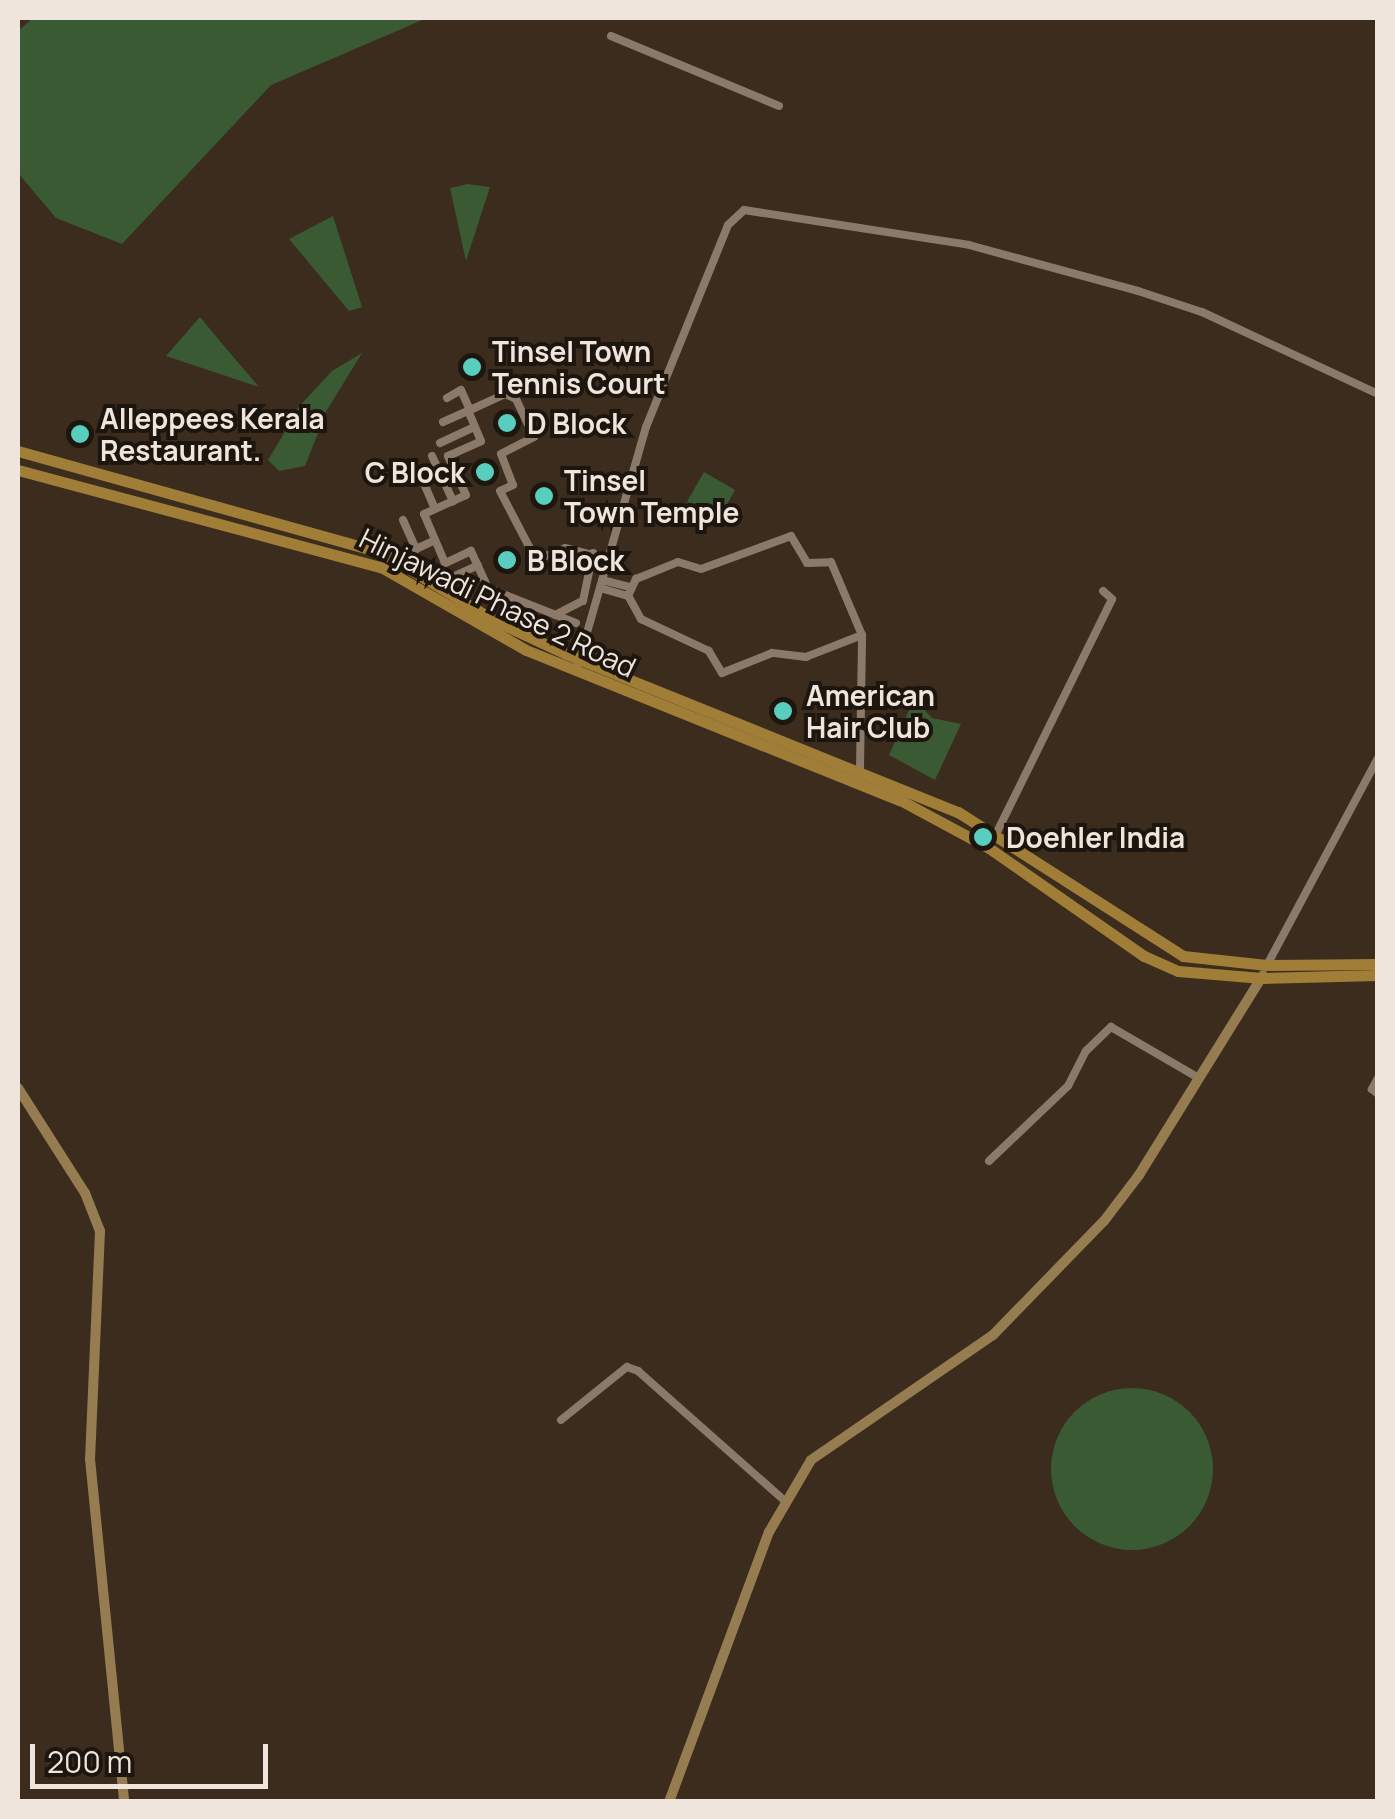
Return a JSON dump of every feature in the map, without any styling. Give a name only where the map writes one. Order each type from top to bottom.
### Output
[{"type":"main road","name":"Hinjawadi Phase 2 Road","points":[[18,451],[370,548],[578,666],[860,768],[996,834],[1164,946],[1200,960],[1378,964]]},
{"type":"main road","name":"Hinjawadi Phase 2 Road","points":[[18,470],[361,558],[578,666],[869,786],[989,848],[1161,964],[1199,975],[1378,975]]},
{"type":"main road","points":[[989,848],[996,834]]},
{"type":"street","points":[[611,36],[778,106]]},
{"type":"street","points":[[666,60],[672,47]]},
{"type":"street","points":[[578,666],[646,427],[728,225],[744,210],[968,245],[1138,291],[1217,318],[1378,394]]},
{"type":"street","points":[[447,398],[461,390],[481,441],[448,456],[466,495],[424,514],[445,563],[471,551],[488,588],[576,625],[593,553]]},
{"type":"street","points":[[443,422],[505,394],[516,399],[534,437],[501,454],[512,485],[500,491],[536,560],[565,548],[608,559]]},
{"type":"street","points":[[440,443],[475,427]]},
{"type":"street","points":[[432,456],[453,501]]},
{"type":"street","points":[[419,472],[435,509]]},
{"type":"street","points":[[402,520],[416,548],[435,540]]},
{"type":"street","points":[[629,592],[636,578],[680,561],[701,570],[792,536],[808,562],[831,562],[862,634],[860,768]]},
{"type":"street","points":[[457,575],[478,565]]},
{"type":"street","points":[[601,584],[629,592]]},
{"type":"street","points":[[996,834],[1112,599],[1103,591]]},
{"type":"street","points":[[629,592],[641,619],[709,651],[722,673],[772,653],[806,657],[862,634]]},
{"type":"street","points":[[555,615],[583,601]]},
{"type":"street","points":[[669,1802],[785,1501],[830,1444],[921,1388],[1027,1303],[1140,1175],[1262,978],[1378,758]]},
{"type":"street","points":[[989,1162],[1068,1086],[1086,1051],[1111,1027],[1197,1078]]},
{"type":"street","points":[[1378,1078],[1372,1088],[1378,1094]]},
{"type":"street","points":[[18,1088],[85,1194],[100,1231],[90,1459],[124,1802]]},
{"type":"street","points":[[561,1420],[627,1367],[638,1371],[785,1501]]},
{"type":"green space","points":[[33,18],[427,18],[271,85],[122,244],[56,218],[18,173],[18,31]]},
{"type":"green space","points":[[468,184],[490,187],[466,261],[450,188]]},
{"type":"green space","points":[[333,216],[362,307],[349,311],[289,239]]},
{"type":"green space","points":[[200,317],[219,340],[259,387],[166,356]]},
{"type":"green space","points":[[362,353],[322,418],[295,411],[332,371]]},
{"type":"green space","points":[[295,415],[322,423],[305,466],[279,471],[268,460]]},
{"type":"green space","points":[[704,472],[735,490],[718,519],[687,501]]},
{"type":"green space","points":[[914,699],[932,718],[961,724],[935,780],[889,755]]},
{"type":"green space","points":[[1132,1388],[1163,1394],[1190,1411],[1207,1438],[1213,1469],[1207,1500],[1190,1527],[1163,1544],[1132,1550],[1101,1544],[1074,1527],[1057,1500],[1051,1469],[1057,1438],[1074,1411],[1101,1394]]},
{"type":"place","name":"Tinsel Town Tennis Court","points":[[472,367]]},
{"type":"place","name":"D Block","points":[[507,423]]},
{"type":"place","name":"Alleppees Kerala Restaurant.","points":[[80,434]]},
{"type":"place","name":"C Block","points":[[485,472]]},
{"type":"place","name":"Tinsel Town Temple","points":[[544,496]]},
{"type":"place","name":"B Block","points":[[507,560]]},
{"type":"place","name":"American Hair Club","points":[[783,711]]},
{"type":"place","name":"Doehler India","points":[[983,837]]}]
